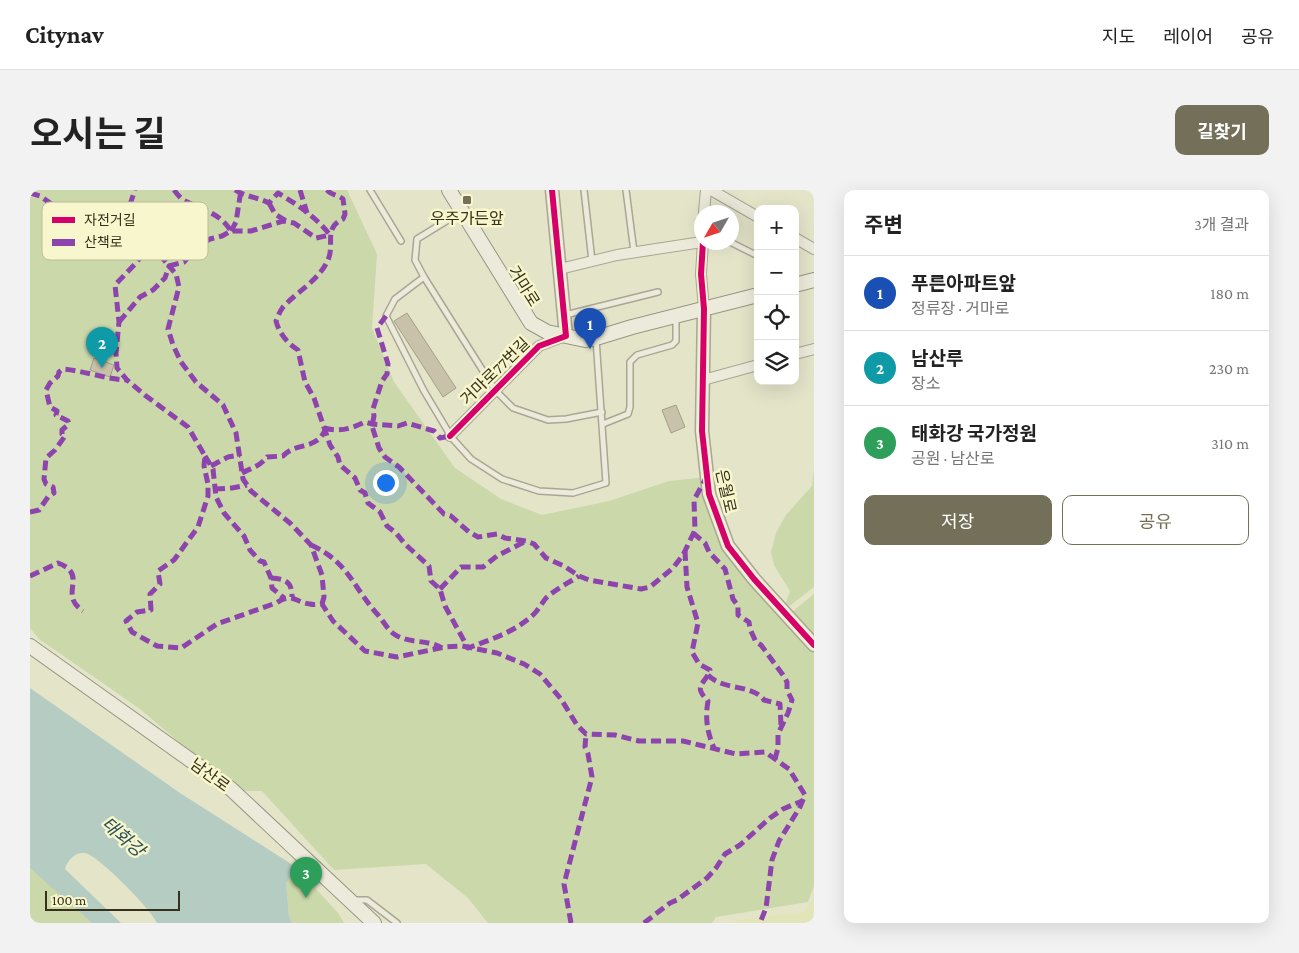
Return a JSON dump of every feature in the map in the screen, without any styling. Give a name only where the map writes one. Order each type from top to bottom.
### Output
[{"type":"main road","name":"거마로","points":[[449,190],[531,323],[547,332],[585,340],[754,296]]},
{"type":"main road","points":[[799,284],[814,280]]},
{"type":"main road","name":"남산로","points":[[30,646],[231,789],[374,923]]},
{"type":"main road","name":"남산로","points":[[30,655],[222,789],[256,819],[364,923]]},
{"type":"street","points":[[552,190],[566,336]]},
{"type":"street","points":[[705,205],[706,190]]},
{"type":"street","points":[[710,190],[754,215]]},
{"type":"street","points":[[799,240],[814,249]]},
{"type":"street","points":[[560,269],[634,252],[694,243]]},
{"type":"street","points":[[702,250],[701,274],[704,309]]},
{"type":"street","name":"은월로","points":[[704,309],[702,431],[709,494],[728,546],[754,579],[814,645]]},
{"type":"street","name":"거마로77번길","points":[[450,436],[539,346],[566,336]]},
{"type":"street","points":[[799,353],[814,349]]},
{"type":"street","points":[[703,380],[754,366]]},
{"type":"lane","points":[[370,190],[401,241]]},
{"type":"lane","points":[[584,190],[592,262]]},
{"type":"lane","points":[[626,190],[634,252]]},
{"type":"lane","points":[[462,212],[417,239],[415,260],[495,390],[513,408],[548,420],[566,419],[602,412]]},
{"type":"lane","points":[[739,246],[754,254]]},
{"type":"lane","points":[[424,276],[395,299],[386,316],[424,391],[450,436],[471,459],[502,479],[540,491],[573,493],[606,482],[596,338]]},
{"type":"lane","points":[[564,315],[658,292]]},
{"type":"lane","points":[[602,424],[628,414],[630,407],[630,362],[637,355],[672,345],[676,342],[676,316]]},
{"type":"lane","points":[[350,900],[367,900],[397,923]]},
{"type":"green space","points":[[30,190],[347,190],[377,254],[372,328],[394,382],[455,468],[501,499],[542,515],[609,501],[669,481],[707,477],[724,549],[814,650],[814,886],[808,902],[716,917],[712,923],[488,923],[468,898],[426,864],[334,870],[262,791],[237,791],[140,709],[39,639],[30,628]]},
{"type":"green space","points":[[814,469],[814,587],[783,611],[790,591],[774,565],[771,552],[776,533],[786,515],[812,486]]},
{"type":"green space","points":[[814,594],[814,645],[787,616]]},
{"type":"green space","points":[[296,867],[338,913],[344,923],[292,923],[289,916],[286,883]]},
{"type":"green space","points":[[30,868],[70,902],[92,923],[30,923]]},
{"type":"green space","points":[[814,899],[814,923],[734,923],[738,920],[804,912]]},
{"type":"water","name":"태화강","points":[[30,688],[180,793],[296,867],[286,883],[289,916],[292,923],[157,923],[136,896],[115,875],[95,858],[88,854],[80,853],[71,859],[65,869],[121,923],[92,923],[30,868]]},
{"type":"building","points":[[407,313],[456,388],[443,397],[394,321]]},
{"type":"building","points":[[94,358],[114,365],[110,377],[90,370]]},
{"type":"building","points":[[676,405],[685,427],[671,433],[662,410]]},
{"type":"marked path","points":[[131,202],[135,190]]},
{"type":"marked path","points":[[174,190],[188,202]]},
{"type":"marked path","points":[[235,190],[269,203],[278,193],[306,212],[330,235]]},
{"type":"marked path","points":[[231,231],[236,222],[241,190]]},
{"type":"marked path","points":[[300,190],[307,213]]},
{"type":"marked path","points":[[327,190],[343,199],[345,214],[331,232],[328,260],[319,274],[283,307],[276,321],[284,337],[298,350],[305,382],[314,398],[330,445],[338,457],[340,465],[355,478],[360,490],[365,493],[368,503],[380,512],[387,526],[429,566],[431,581],[440,589],[445,606],[468,648],[519,626],[534,614],[546,598],[579,576]]},
{"type":"marked path","points":[[30,193],[40,196],[49,202]]},
{"type":"marked path","points":[[269,203],[275,214],[286,221]]},
{"type":"marked path","points":[[208,212],[222,220],[231,231]]},
{"type":"marked path","points":[[208,240],[231,231],[251,231],[283,221],[294,223],[316,238],[330,235]]},
{"type":"marked path","points":[[138,260],[115,285],[119,322],[116,353],[117,368],[127,380],[146,396],[188,427],[205,456],[204,466],[208,484],[208,496],[198,527],[174,560],[158,571],[160,584],[150,594],[151,610],[137,612],[126,621],[132,632],[157,646],[181,648],[217,624],[286,598],[305,603],[322,604],[333,621],[365,651],[397,657],[445,647],[462,646],[497,653],[524,664],[540,674],[561,699],[577,725],[586,734],[615,735],[639,741],[683,741],[736,754],[765,752],[789,769],[805,795],[800,807],[779,841],[772,860],[766,908],[760,923]]},
{"type":"marked path","points":[[164,260],[169,266],[186,260]]},
{"type":"marked path","points":[[119,322],[140,297],[153,290],[165,278],[169,266],[176,274],[179,287],[168,329],[173,345],[181,362],[196,382],[223,405],[236,433],[243,479],[251,491],[291,524],[311,545],[322,575],[324,597],[322,604]]},
{"type":"marked path","points":[[386,316],[377,328],[388,364],[387,374],[382,381],[373,409],[372,426],[379,448],[385,457],[399,467],[444,514],[451,516],[469,532],[478,537],[497,534],[505,538],[534,544],[546,558],[589,580],[641,589],[650,587],[673,568],[683,555],[695,530],[694,500],[706,478]]},
{"type":"marked path","points":[[30,512],[39,510],[48,497],[54,493],[53,487],[46,484],[44,479],[46,458],[55,450],[65,436],[62,434],[62,430],[69,424],[68,421],[56,415],[57,411],[50,407],[46,390],[50,383],[63,369],[127,380]]},
{"type":"marked path","points":[[324,428],[345,429],[365,422],[398,426],[407,423],[434,431],[440,438],[450,436]]},
{"type":"marked path","points":[[242,473],[258,465],[267,457],[283,456],[294,449],[316,441],[324,432],[325,434]]},
{"type":"marked path","points":[[211,466],[228,457],[240,455]]},
{"type":"marked path","points":[[205,456],[213,469],[216,497],[224,513],[244,536],[250,550],[260,561],[264,562],[271,578],[272,588],[284,598]]},
{"type":"marked path","points":[[215,489],[247,485]]},
{"type":"marked path","points":[[693,533],[705,543],[709,552],[725,569],[733,599],[738,606],[738,615],[749,622],[756,642],[761,645],[787,682],[787,690],[792,700],[778,734],[778,748],[775,759]]},
{"type":"marked path","points":[[440,589],[461,567],[483,567],[497,556],[526,541]]},
{"type":"marked path","points":[[311,545],[334,559],[350,576],[370,606],[392,632],[405,639],[430,643],[442,648]]},
{"type":"marked path","points":[[685,551],[687,587],[698,623],[692,652],[699,664],[710,670],[700,688],[703,696],[708,701],[707,725],[714,748]]},
{"type":"marked path","points":[[30,576],[58,563],[67,568],[72,573],[73,598],[76,605],[83,611]]},
{"type":"marked path","points":[[271,578],[287,582],[291,587],[292,597]]},
{"type":"marked path","points":[[708,675],[714,680],[745,689],[759,695],[764,700],[780,704],[781,726]]},
{"type":"marked path","points":[[571,923],[564,884],[592,777],[585,747],[586,734]]},
{"type":"marked path","points":[[644,923],[707,878],[725,854],[740,845],[770,818],[783,809],[802,801]]},
{"type":"cycle path","points":[[450,436],[539,346],[566,336],[552,190]]},
{"type":"cycle path","points":[[702,250],[701,274],[704,309],[702,431],[709,494],[728,546],[754,579],[814,645]]},
{"type":"place","name":"우주가든앞","points":[[467,200]]},
{"type":"place","name":"푸른아파트앞","points":[[590,349]]},
{"type":"place","name":"남산루","points":[[102,368]]},
{"type":"place","name":"태화강 국가정원","points":[[306,898]]}]
